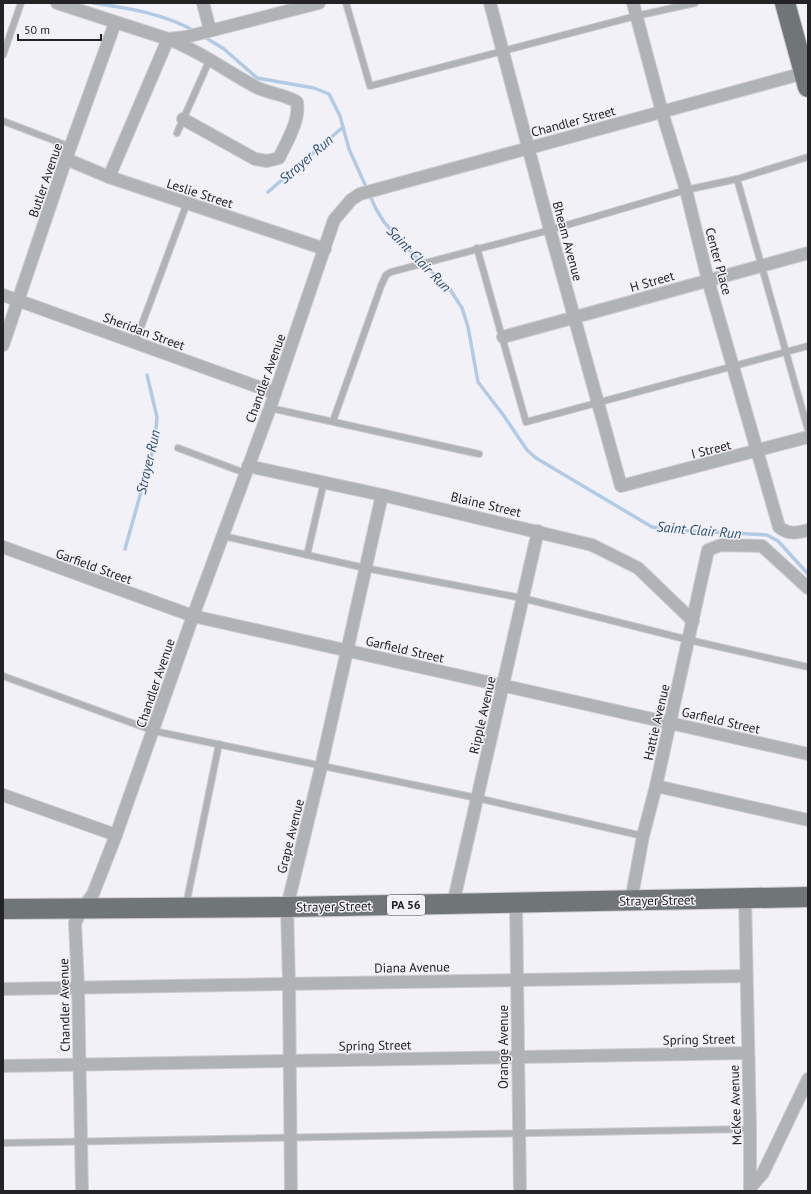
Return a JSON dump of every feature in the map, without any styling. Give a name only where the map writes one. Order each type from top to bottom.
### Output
[{"type":"highway","points":[[785,3],[806,80]]},
{"type":"highway","name":"Strayer Street","points":[[3,909],[287,907],[808,897]]},
{"type":"street","points":[[57,3],[188,46],[258,88],[292,99],[297,102],[298,108],[296,120],[279,158],[267,161],[255,159],[183,119]]},
{"type":"street","points":[[203,3],[207,31]]},
{"type":"street","points":[[168,39],[186,37],[319,3]]},
{"type":"street","name":"Bheam Avenue","points":[[490,3],[550,230],[621,486]]},
{"type":"street","name":"Center Place","points":[[633,3],[662,112],[686,190],[708,280],[734,366],[779,527],[784,531],[795,533],[808,530]]},
{"type":"street","name":"Butler Avenue","points":[[3,346],[66,159],[115,23]]},
{"type":"street","points":[[109,177],[168,39]]},
{"type":"street","name":"Chandler Street","points":[[356,197],[377,189],[662,112],[806,80]]},
{"type":"street","name":"Leslie Street","points":[[66,159],[109,177],[326,250]]},
{"type":"street","name":"Chandler Avenue","points":[[82,1191],[78,987],[75,923],[82,909],[93,894],[116,835],[246,469],[270,408],[326,250],[334,220],[356,197]]},
{"type":"street","name":"H Street","points":[[503,337],[808,253]]},
{"type":"street","name":"Sheridan Street","points":[[3,296],[275,393]]},
{"type":"street","name":"I Street","points":[[621,486],[757,452],[808,437]]},
{"type":"street","name":"Blaine Street","points":[[246,469],[324,482],[538,531],[592,545],[638,568],[693,621]]},
{"type":"street","name":"Grape Avenue","points":[[291,1191],[287,907],[321,767],[346,650],[382,495]]},
{"type":"street","name":"Ripple Avenue","points":[[453,904],[538,531]]},
{"type":"street","name":"Hattie Avenue","points":[[631,900],[643,836],[656,786],[708,550],[721,545],[762,546],[808,588]]},
{"type":"street","name":"Garfield Street","points":[[3,547],[193,616],[808,754]]},
{"type":"street","points":[[656,786],[808,820]]},
{"type":"street","points":[[3,795],[116,835]]},
{"type":"street","name":"McKee Avenue","points":[[745,898],[750,1189]]},
{"type":"street","name":"Orange Avenue","points":[[516,903],[518,1134],[520,1191]]},
{"type":"street","name":"Diana Avenue","points":[[3,988],[746,976]]},
{"type":"street","name":"Spring Street","points":[[3,1066],[747,1053]]},
{"type":"street","points":[[750,1189],[763,1173],[808,1079]]},
{"type":"lane","points":[[3,55],[22,3]]},
{"type":"lane","points":[[346,3],[370,86],[636,16],[695,3]]},
{"type":"lane","points":[[177,133],[210,59]]},
{"type":"lane","points":[[3,121],[71,147]]},
{"type":"lane","points":[[333,421],[386,275],[391,272],[477,248],[550,230],[686,190],[737,179],[808,157]]},
{"type":"lane","points":[[737,179],[760,266],[808,430]]},
{"type":"lane","points":[[135,343],[187,203]]},
{"type":"lane","points":[[477,248],[526,422],[598,404],[808,346]]},
{"type":"lane","points":[[270,408],[479,454]]},
{"type":"lane","points":[[178,448],[246,469]]},
{"type":"lane","points":[[307,555],[324,482]]},
{"type":"lane","points":[[223,536],[365,568],[522,598],[689,640],[808,666]]},
{"type":"lane","points":[[3,676],[154,731],[321,767],[477,798],[643,836]]},
{"type":"lane","points":[[185,908],[219,744]]},
{"type":"lane","points":[[3,1143],[750,1129]]},
{"type":"waterway","name":"Saint Clair Run","points":[[93,3],[159,16],[196,32]]},
{"type":"waterway","name":"Saint Clair Run","points":[[203,36],[224,49],[257,78],[314,88],[329,94],[340,116],[349,149],[376,209],[384,222],[414,255],[449,288],[462,308],[468,327],[478,382],[504,416],[527,450],[536,458],[652,527],[671,530],[767,535],[778,541],[808,574]]},
{"type":"waterway","name":"Strayer Run","points":[[268,192],[343,127]]},
{"type":"waterway","name":"Strayer Run","points":[[125,549],[155,442],[157,417],[147,375]]}]
